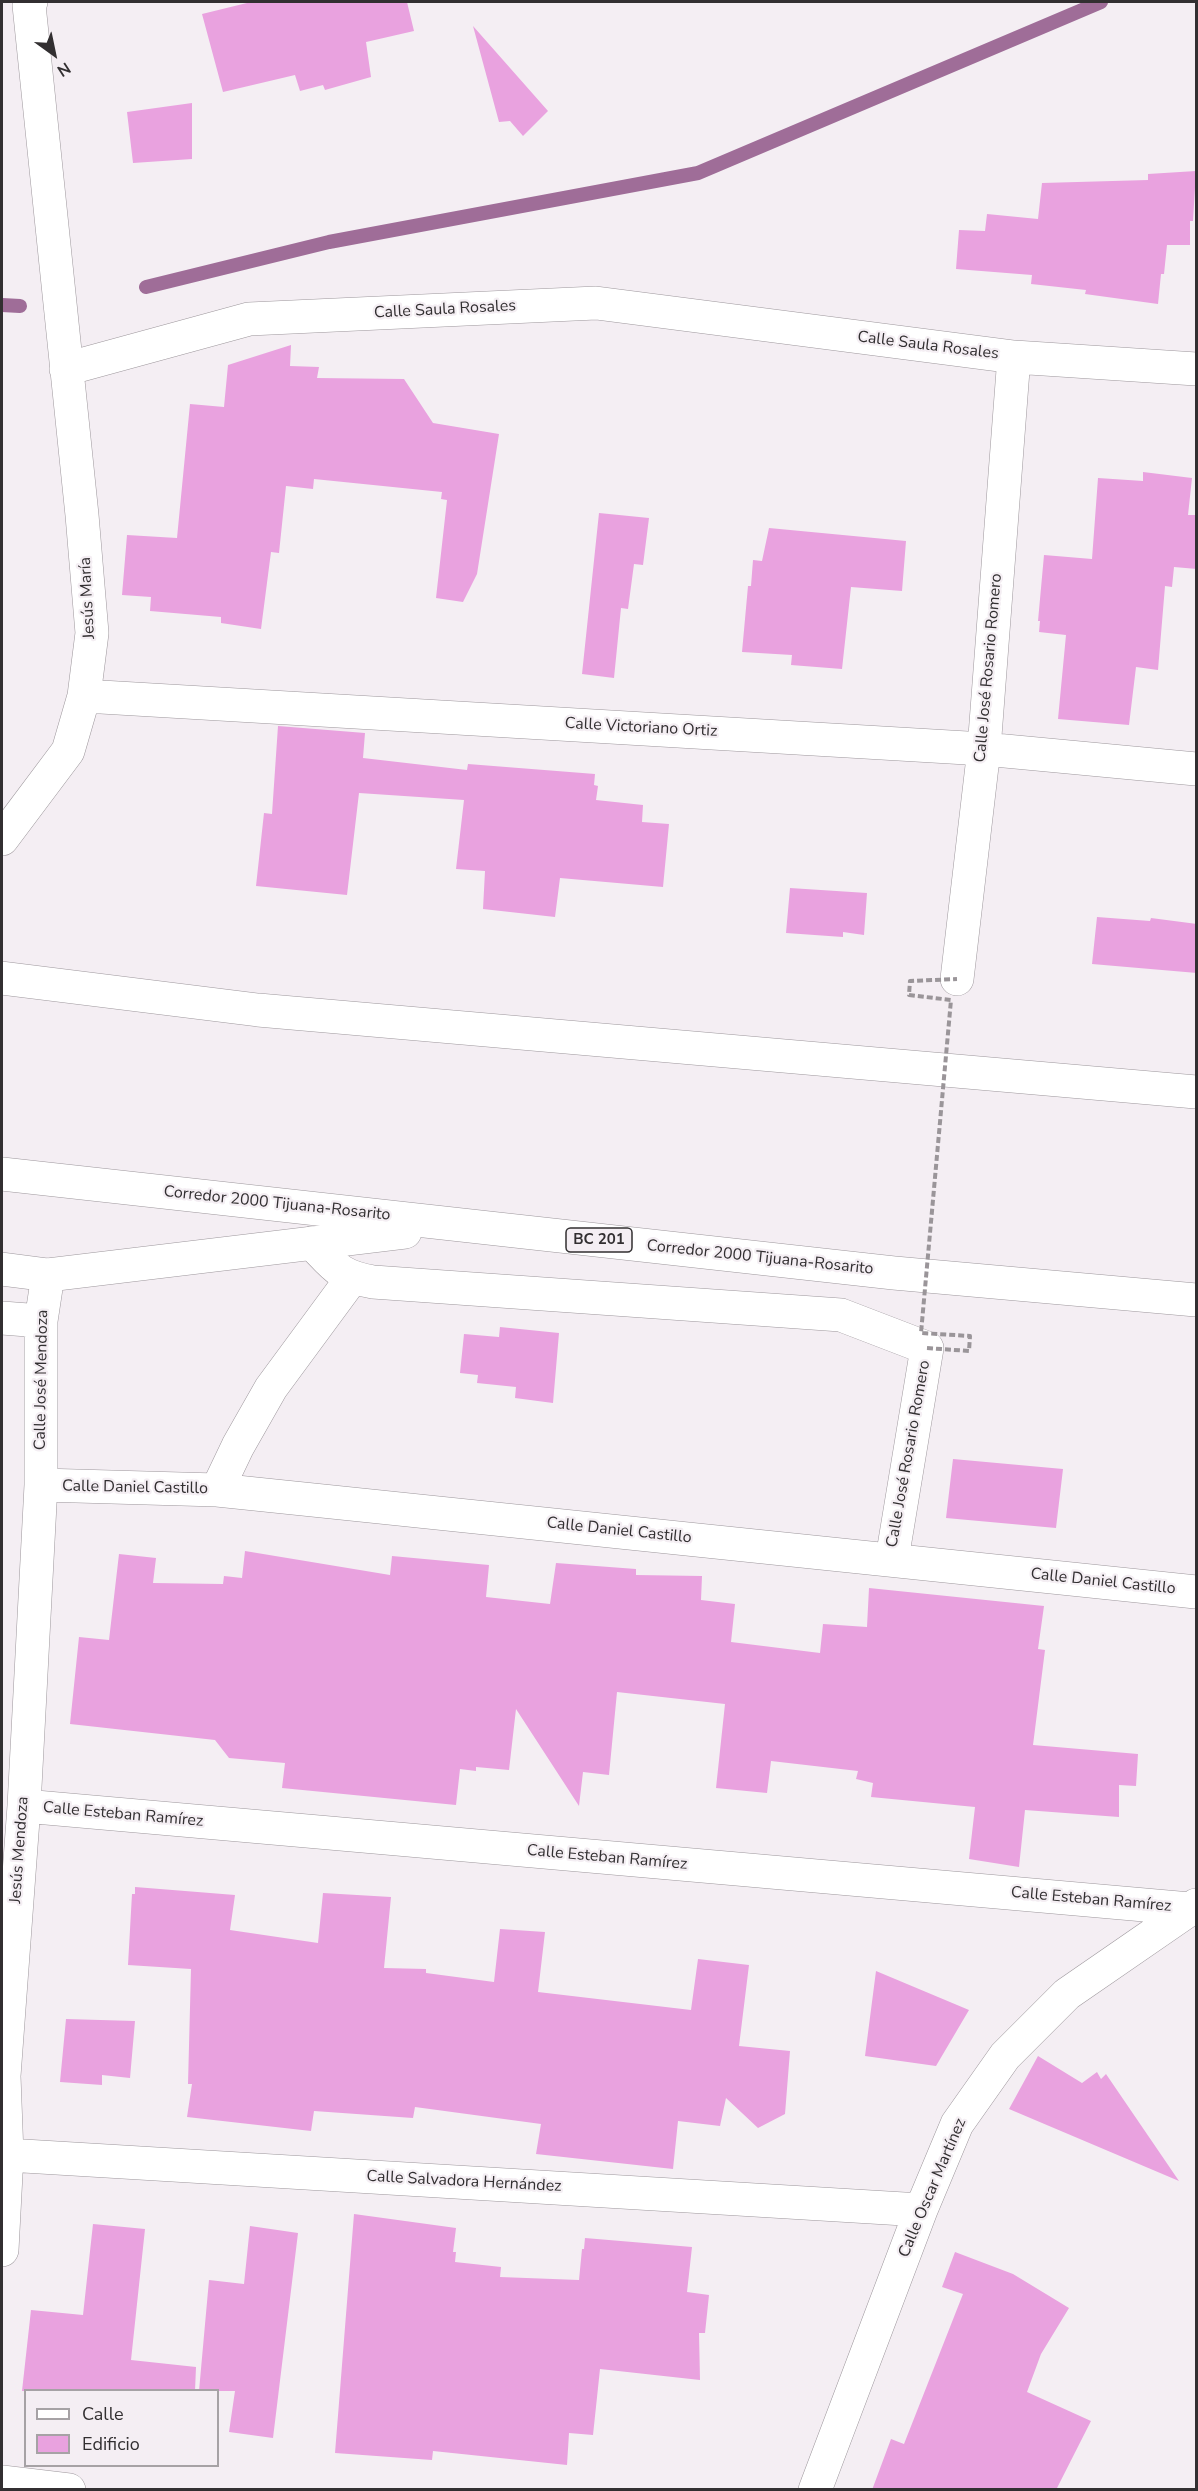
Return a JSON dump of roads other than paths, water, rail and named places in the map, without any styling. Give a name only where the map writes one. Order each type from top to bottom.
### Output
[{"type":"main road","points":[[26,5],[66,369]]},
{"type":"main road","name":"Calle Saula Rosales","points":[[66,369],[249,319],[596,303],[1014,357],[1197,369]]},
{"type":"main road","name":"Calle José Rosario Romero","points":[[957,979],[984,749],[1014,357]]},
{"type":"main road","name":"Jesús María","points":[[2,839],[68,751],[84,696],[92,633],[66,369]]},
{"type":"main road","name":"Calle Victoriano Ortiz","points":[[84,696],[984,749],[1197,769]]},
{"type":"main road","points":[[2,978],[258,1010],[1197,1092]]},
{"type":"main road","name":"Corredor 2000 Tijuana-Rosarito","points":[[2,1174],[894,1273],[1197,1300]]},
{"type":"main road","points":[[2,1269],[48,1275],[462,1225]]},
{"type":"main road","points":[[217,1490],[238,1446],[271,1388],[352,1278],[339,1272],[312,1243]]},
{"type":"main road","name":"Calle José Mendoza","points":[[41,1485],[41,1321],[48,1275]]},
{"type":"main road","name":"Calle José Rosario Romero","points":[[352,1278],[373,1282],[841,1315],[927,1348],[892,1559]]},
{"type":"main road","points":[[2,1318],[41,1321]]},
{"type":"main road","name":"Calle Daniel Castillo","points":[[41,1485],[217,1490],[1197,1592]]},
{"type":"main road","name":"Jesús Mendoza","points":[[2,2250],[7,2155],[3,2076],[24,1806],[41,1485]]},
{"type":"main road","name":"Calle Esteban Ramírez","points":[[24,1806],[1193,1907]]},
{"type":"main road","name":"Calle Oscar Martínez","points":[[815,2490],[921,2210],[957,2124],[1005,2056],[1067,1994],[1193,1907]]},
{"type":"main road","name":"Calle Salvadora Hernández","points":[[7,2155],[921,2210]]},
{"type":"main road","points":[[2,2482],[69,2490]]},
{"type":"waterway","points":[[146,287],[329,242],[698,173],[1101,2]]},
{"type":"waterway","points":[[2,305],[20,306]]}]
